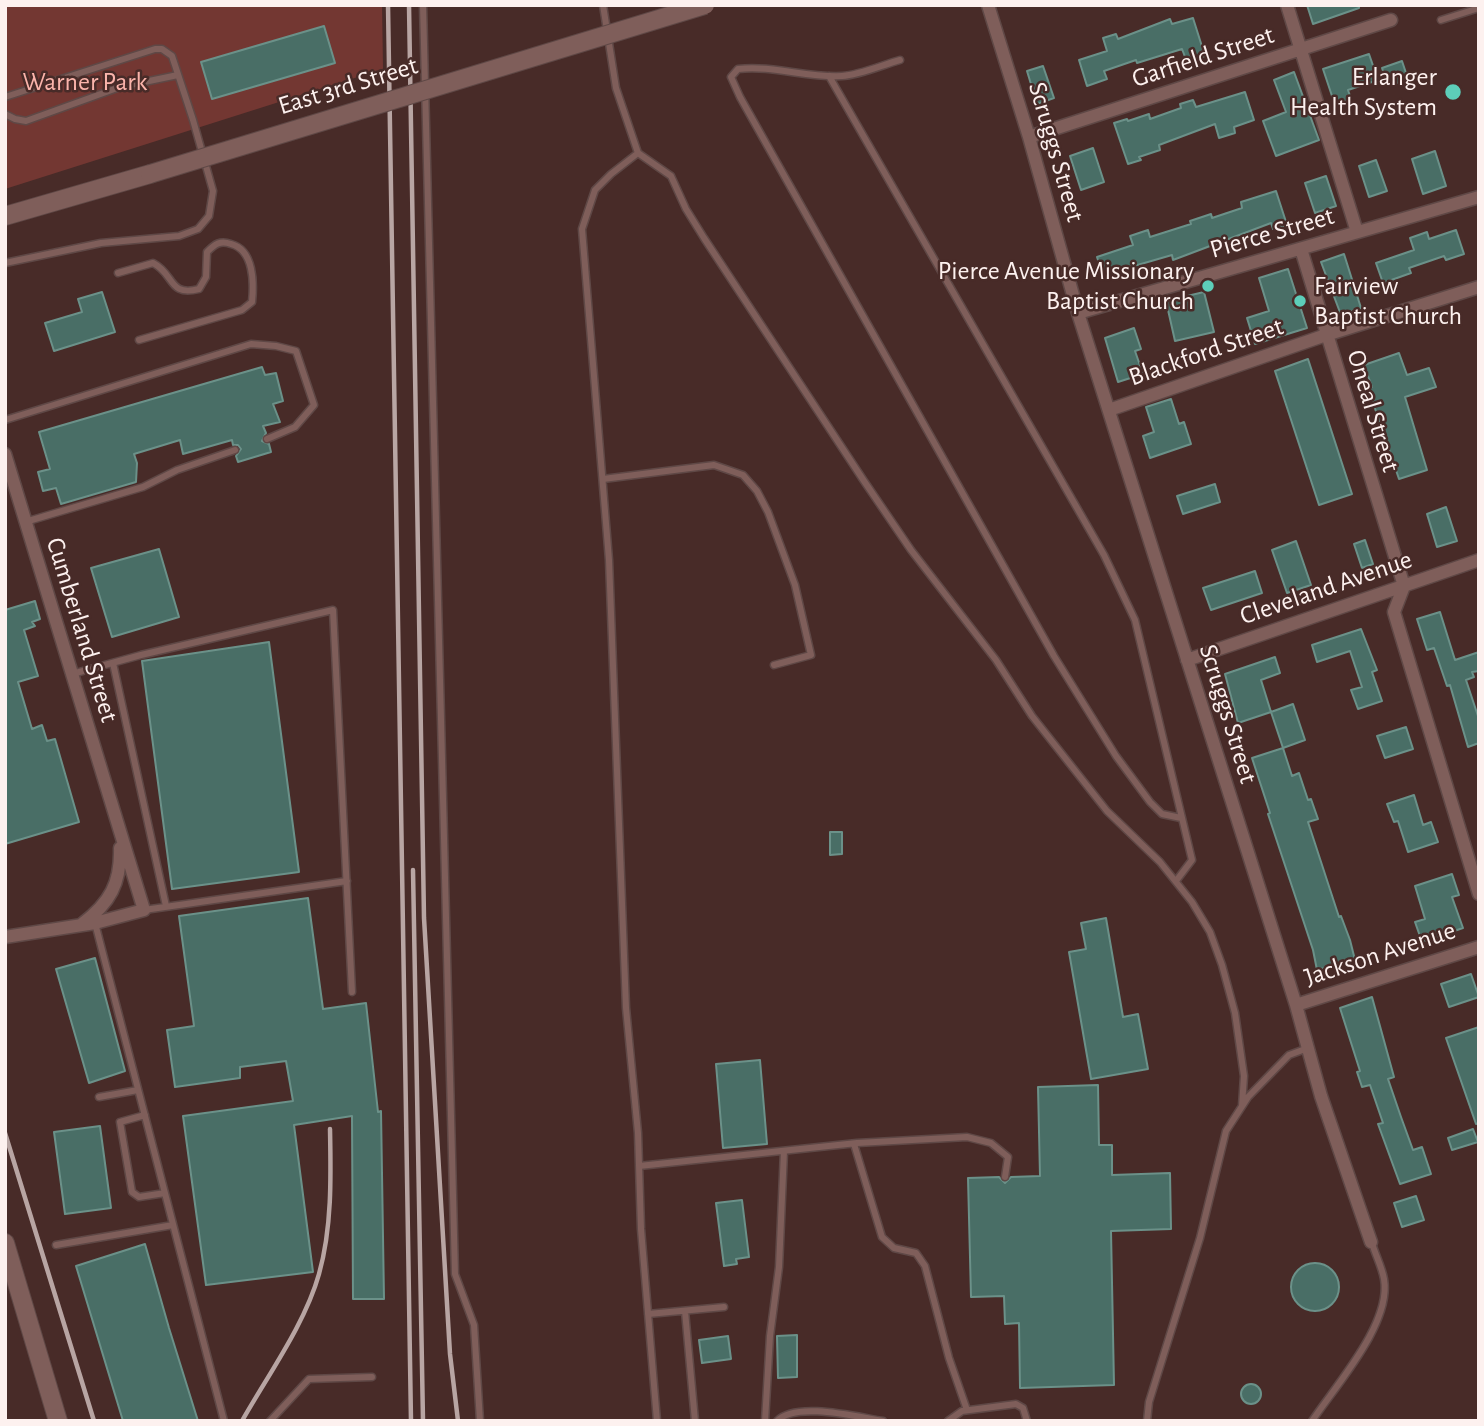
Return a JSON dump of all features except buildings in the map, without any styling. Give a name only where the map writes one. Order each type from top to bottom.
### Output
[{"type":"main road","name":"East 3rd Street","points":[[5,216],[705,5]]},
{"type":"main road","points":[[5,1243],[58,1421]]},
{"type":"street","name":"Scruggs Street","points":[[988,5],[1078,313],[1296,1005],[1321,1096],[1371,1242]]},
{"type":"street","points":[[1287,5],[1357,232]]},
{"type":"street","name":"Garfield Street","points":[[1029,138],[1391,20]]},
{"type":"street","name":"Pierce Street","points":[[1078,313],[1479,197]]},
{"type":"street","name":"Oneal Street","points":[[1301,249],[1404,586]]},
{"type":"street","name":"Blackford Street","points":[[1109,410],[1326,335],[1479,287]]},
{"type":"street","name":"Cumberland Street","points":[[5,454],[144,910]]},
{"type":"street","name":"Cleveland Avenue","points":[[1187,660],[1479,560]]},
{"type":"street","points":[[1404,586],[1394,612],[1479,894]]},
{"type":"street","name":"Cumberland Street","points":[[79,926],[104,905],[116,884],[121,866],[117,820]]},
{"type":"street","points":[[5,937],[95,923],[144,910]]},
{"type":"street","name":"Jackson Avenue","points":[[1296,1005],[1479,947]]},
{"type":"lane","points":[[423,5],[455,1273],[474,1325],[480,1421]]},
{"type":"lane","points":[[603,5],[616,88],[638,153],[671,176],[685,209],[856,470],[911,550],[996,660],[1032,716],[1107,811],[1160,862],[1192,902],[1210,932],[1235,1013],[1244,1076],[1242,1106]]},
{"type":"lane","points":[[1441,20],[1479,8]]},
{"type":"lane","points":[[5,97],[162,49],[172,56],[213,191],[209,216],[198,229],[179,236],[101,243],[5,263]]},
{"type":"lane","points":[[900,60],[845,76],[806,75],[757,67],[738,69],[731,77],[1054,656],[1116,756],[1150,803],[1162,814],[1181,818]]},
{"type":"lane","points":[[5,114],[26,121],[120,87],[178,75]]},
{"type":"lane","points":[[829,76],[1104,555],[1135,620],[1192,860],[1175,881]]},
{"type":"lane","points":[[638,153],[594,190],[582,229],[609,561],[626,1008],[657,1421]]},
{"type":"lane","points":[[118,273],[153,263],[161,267],[176,288],[187,292],[199,289],[206,277],[207,252],[216,243],[236,245],[246,253],[251,269],[252,302],[242,310],[139,340]]},
{"type":"lane","points":[[5,420],[251,344],[296,351],[314,405],[295,426],[267,439]]},
{"type":"lane","points":[[25,522],[143,487],[177,470],[235,450]]},
{"type":"lane","points":[[603,479],[714,465],[743,475],[757,491],[768,512],[795,585],[811,655],[774,665]]},
{"type":"lane","points":[[72,674],[333,610],[352,992]]},
{"type":"lane","points":[[113,663],[166,906]]},
{"type":"lane","points":[[144,910],[347,881]]},
{"type":"lane","points":[[95,923],[224,1421]]},
{"type":"lane","points":[[1147,1421],[1149,1402],[1200,1238],[1226,1131],[1248,1097],[1289,1055],[1308,1048]]},
{"type":"lane","points":[[99,1097],[138,1090]]},
{"type":"lane","points":[[145,1115],[120,1122],[132,1192],[139,1197],[165,1194]]},
{"type":"lane","points":[[639,1166],[854,1144],[967,1138],[991,1143],[1008,1157],[1005,1177]]},
{"type":"lane","points":[[854,1144],[882,1237],[894,1248],[916,1253],[925,1266],[949,1358],[967,1410]]},
{"type":"lane","points":[[765,1421],[770,1336],[779,1267],[784,1151]]},
{"type":"lane","points":[[56,1245],[173,1225]]},
{"type":"lane","name":"Scruggs Street","points":[[1312,1421],[1377,1323],[1383,1306],[1384,1279],[1371,1242]]},
{"type":"lane","points":[[648,1314],[724,1307]]},
{"type":"lane","points":[[685,1311],[695,1421]]},
{"type":"lane","points":[[270,1421],[310,1379],[372,1377]]},
{"type":"lane","points":[[948,1421],[962,1411],[1016,1404],[1023,1408],[1027,1421]]},
{"type":"lane","points":[[777,1421],[782,1415],[807,1410],[883,1421]]},
{"type":"green space","name":"Warner Park","points":[[5,5],[382,5],[383,69],[5,189]]},
{"type":"railway","points":[[388,5],[411,1421]]},
{"type":"railway","points":[[409,5],[424,918],[450,1354],[458,1421]]},
{"type":"railway","points":[[413,870],[423,1421]]},
{"type":"railway","points":[[242,1421],[305,1312],[319,1274],[328,1221],[330,1129]]},
{"type":"railway","points":[[5,1133],[94,1421]]},
{"type":"place","name":"Erlanger Health System","points":[[1453,92]]},
{"type":"place","name":"Pierce Avenue Missionary Baptist Church","points":[[1208,286]]},
{"type":"place","name":"Fairview Baptist Church","points":[[1300,301]]}]
